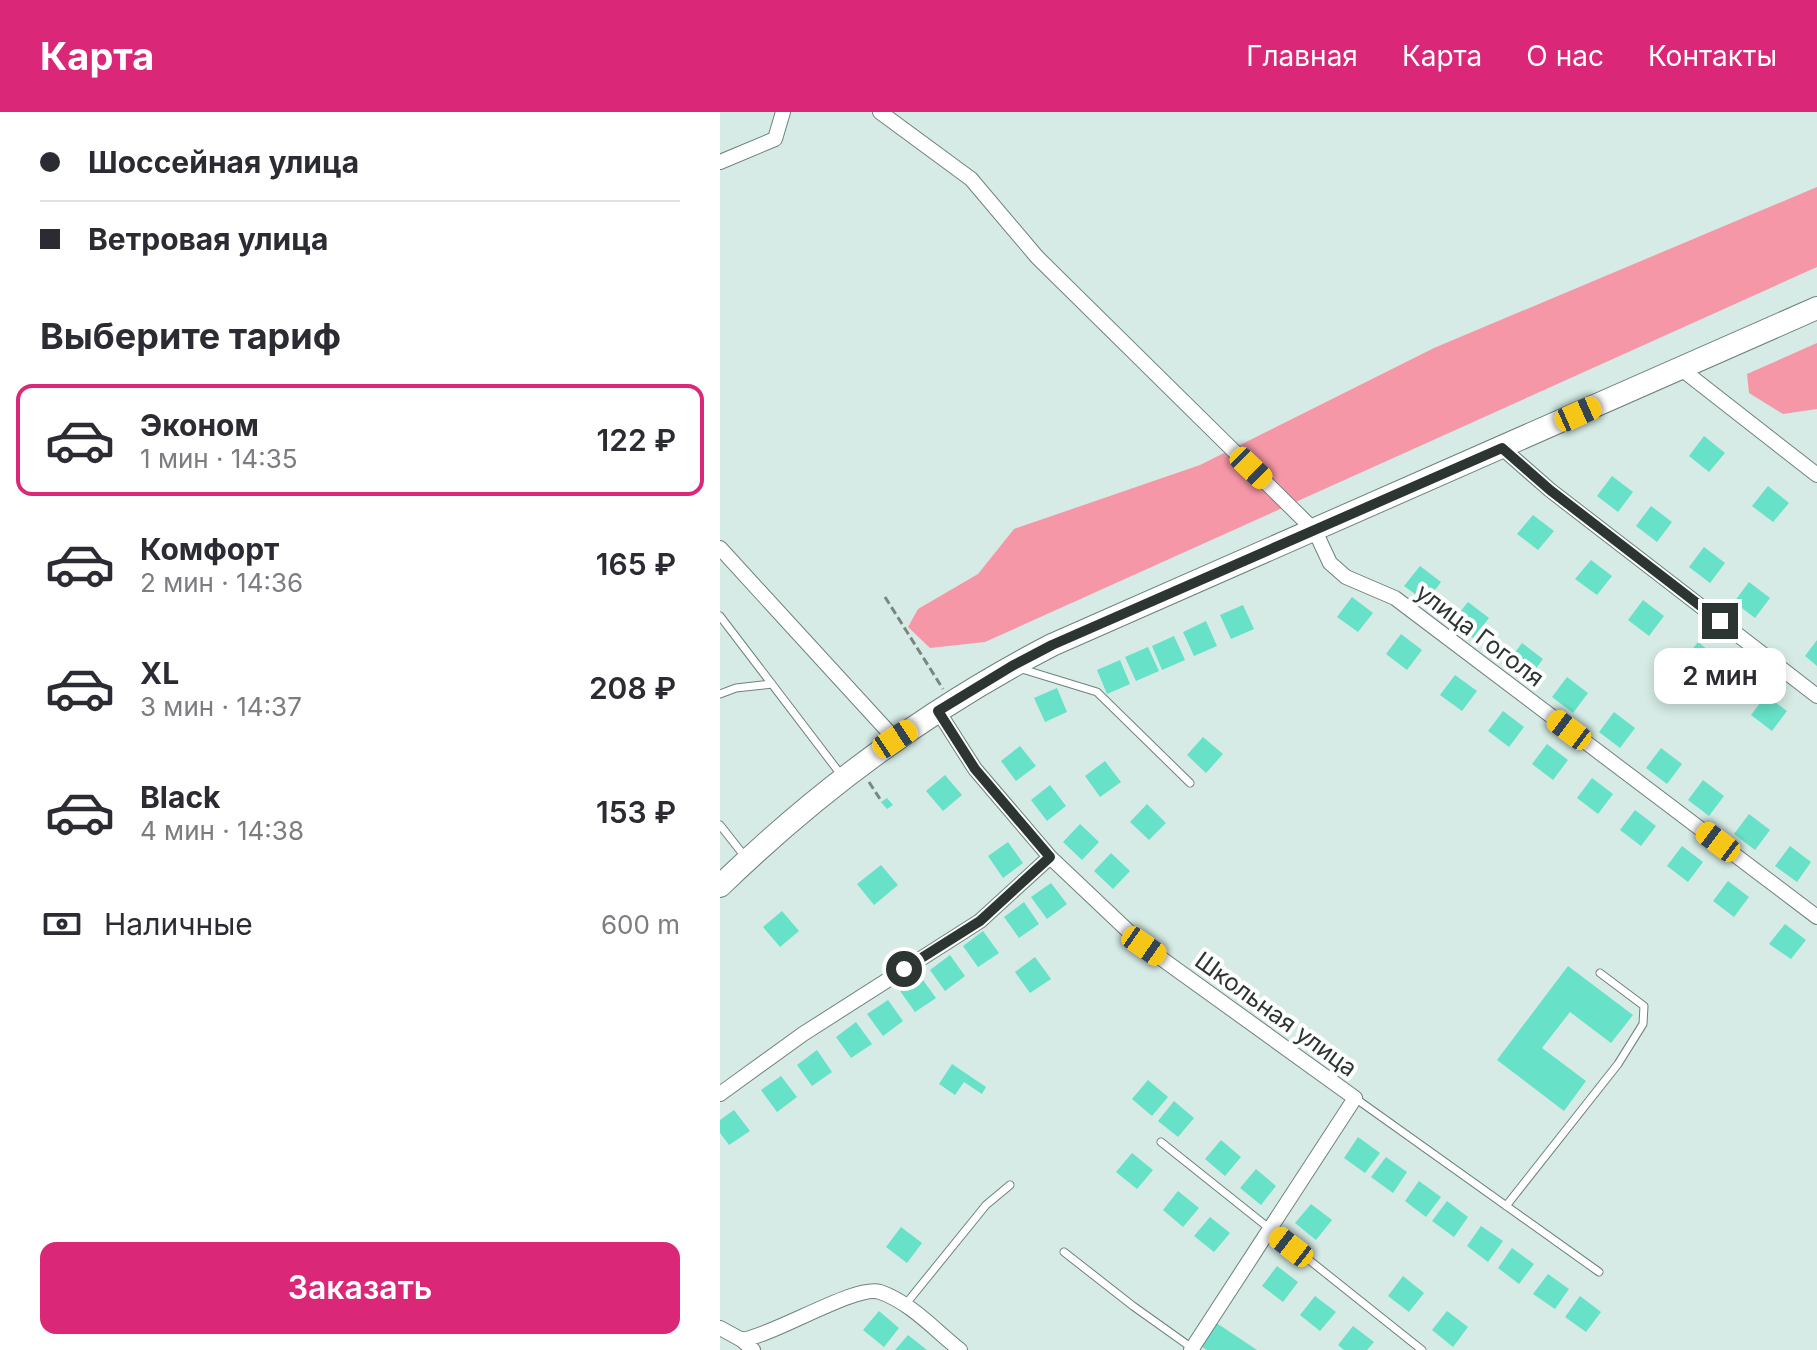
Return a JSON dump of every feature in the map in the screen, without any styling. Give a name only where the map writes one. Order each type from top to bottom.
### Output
[{"type":"main road","points":[[720,886],[773,834],[843,778],[895,739],[1012,666],[1052,645],[1817,308]]},
{"type":"street","points":[[720,162],[775,139],[783,112]]},
{"type":"street","name":"улица Гоголя","points":[[880,112],[971,179],[1037,257],[1315,531],[1330,563],[1346,577],[1395,598],[1817,917]]},
{"type":"street","points":[[1680,368],[1817,475]]},
{"type":"street","points":[[1502,448],[1550,490],[1817,696]]},
{"type":"street","points":[[720,548],[895,739]]},
{"type":"street","name":"Школьная улица","points":[[945,707],[975,769],[1050,857],[1144,946],[1355,1098]]},
{"type":"street","points":[[720,1094],[803,1034],[980,921],[1050,857]]},
{"type":"street","points":[[1192,1349],[1355,1098]]},
{"type":"street","points":[[720,1328],[748,1345],[843,1299],[868,1291],[880,1292],[905,1305],[960,1350]]},
{"type":"lane","points":[[720,616],[843,778]]},
{"type":"lane","points":[[1012,666],[1097,692],[1190,783]]},
{"type":"lane","points":[[720,694],[736,688],[772,684]]},
{"type":"lane","points":[[720,825],[747,859]]},
{"type":"lane","points":[[1506,1206],[1618,1064],[1643,1024],[1644,1006],[1600,973]]},
{"type":"lane","name":"Школьная улица","points":[[1355,1098],[1599,1272]]},
{"type":"lane","points":[[1161,1142],[1422,1350]]},
{"type":"lane","points":[[905,1305],[986,1205],[1010,1185]]},
{"type":"lane","points":[[1064,1252],[1192,1349]]},
{"type":"path","points":[[885,597],[945,707]]},
{"type":"shaded area","points":[[1817,187],[1817,267],[985,642],[930,648],[908,627],[918,609],[978,574],[1014,529],[1200,465],[1434,348]]},
{"type":"shaded area","points":[[1817,343],[1817,409],[1783,414],[1749,393],[1747,374]]},
{"type":"building","points":[[1704,436],[1725,453],[1709,472],[1689,456]]},
{"type":"building","points":[[1612,476],[1633,492],[1618,512],[1597,496]]},
{"type":"building","points":[[1768,486],[1789,503],[1773,522],[1752,506]]},
{"type":"building","points":[[1651,506],[1672,522],[1657,542],[1636,526]]},
{"type":"building","points":[[1533,515],[1554,531],[1538,550],[1517,534]]},
{"type":"building","points":[[1704,547],[1725,563],[1710,583],[1689,567]]},
{"type":"building","points":[[1591,560],[1612,576],[1597,595],[1575,579]]},
{"type":"building","points":[[1420,566],[1441,582],[1426,602],[1404,586]]},
{"type":"building","points":[[1749,582],[1770,598],[1755,618],[1734,602]]},
{"type":"building","points":[[1352,597],[1373,613],[1358,632],[1337,617]]},
{"type":"building","points":[[1643,600],[1664,616],[1649,636],[1628,620]]},
{"type":"building","points":[[1468,602],[1489,618],[1473,638],[1452,622]]},
{"type":"building","points":[[1243,605],[1254,629],[1231,639],[1220,615]]},
{"type":"building","points":[[1206,621],[1217,646],[1194,656],[1183,632]]},
{"type":"building","points":[[1401,634],[1422,650],[1407,670],[1386,654]]},
{"type":"building","points":[[1174,636],[1185,660],[1162,670],[1152,646]]},
{"type":"building","points":[[1817,640],[1817,666],[1805,656]]},
{"type":"building","points":[[1698,642],[1718,658],[1703,678],[1682,662]]},
{"type":"building","points":[[1522,643],[1543,659],[1528,679],[1507,663]]},
{"type":"building","points":[[1148,647],[1159,671],[1136,681],[1125,657]]},
{"type":"building","points":[[1120,660],[1130,684],[1107,694],[1097,670]]},
{"type":"building","points":[[1455,675],[1477,691],[1462,711],[1440,695]]},
{"type":"building","points":[[1567,677],[1588,693],[1573,713],[1552,697]]},
{"type":"building","points":[[1057,688],[1067,712],[1045,722],[1034,698]]},
{"type":"building","points":[[1766,695],[1787,711],[1772,731],[1751,715]]},
{"type":"building","points":[[1503,711],[1524,727],[1509,747],[1488,731]]},
{"type":"building","points":[[1614,712],[1635,728],[1620,748],[1599,732]]},
{"type":"building","points":[[1203,737],[1223,754],[1206,773],[1187,755]]},
{"type":"building","points":[[1547,744],[1568,760],[1553,780],[1532,764]]},
{"type":"building","points":[[1020,746],[1036,766],[1016,781],[1001,761]]},
{"type":"building","points":[[1661,748],[1682,764],[1667,784],[1646,768]]},
{"type":"building","points":[[1105,761],[1121,782],[1100,797],[1085,776]]},
{"type":"building","points":[[945,775],[962,795],[943,811],[926,791]]},
{"type":"building","points":[[1592,778],[1613,794],[1598,814],[1577,798]]},
{"type":"building","points":[[1703,780],[1724,796],[1709,816],[1688,800]]},
{"type":"building","points":[[1050,785],[1066,806],[1047,821],[1031,800]]},
{"type":"building","points":[[887,798],[893,805],[887,809],[881,802]]},
{"type":"building","points":[[1147,804],[1166,823],[1149,840],[1130,822]]},
{"type":"building","points":[[1635,810],[1656,826],[1641,846],[1620,830]]},
{"type":"building","points":[[1749,814],[1770,830],[1755,850],[1734,834]]},
{"type":"building","points":[[1080,824],[1099,842],[1082,860],[1063,842]]},
{"type":"building","points":[[1008,842],[1023,863],[1003,878],[988,856]]},
{"type":"building","points":[[1682,846],[1703,862],[1688,882],[1667,866]]},
{"type":"building","points":[[1790,846],[1811,862],[1797,882],[1775,866]]},
{"type":"building","points":[[1111,853],[1130,871],[1113,889],[1094,871]]},
{"type":"building","points":[[881,865],[898,885],[874,905],[857,884]]},
{"type":"building","points":[[1728,881],[1749,897],[1734,917],[1713,901]]},
{"type":"building","points":[[1051,883],[1067,904],[1047,919],[1031,897]]},
{"type":"building","points":[[1024,902],[1039,924],[1019,938],[1004,917]]},
{"type":"building","points":[[782,911],[799,931],[780,947],[763,927]]},
{"type":"building","points":[[1785,924],[1806,940],[1791,959],[1769,944]]},
{"type":"building","points":[[983,931],[999,953],[978,967],[963,946]]},
{"type":"building","points":[[950,955],[965,976],[945,991],[930,970]]},
{"type":"building","points":[[1035,957],[1051,979],[1030,993],[1015,972]]},
{"type":"building","points":[[1568,966],[1633,1015],[1611,1043],[1570,1012],[1542,1048],[1586,1081],[1564,1111],[1497,1060]]},
{"type":"building","points":[[920,976],[936,998],[915,1012],[900,991]]},
{"type":"building","points":[[888,1000],[903,1021],[883,1036],[867,1014]]},
{"type":"building","points":[[856,1022],[872,1044],[851,1058],[836,1037]]},
{"type":"building","points":[[817,1050],[832,1072],[812,1086],[797,1065]]},
{"type":"building","points":[[952,1064],[986,1087],[982,1094],[964,1082],[955,1095],[939,1084]]},
{"type":"building","points":[[781,1076],[797,1097],[777,1112],[761,1090]]},
{"type":"building","points":[[1148,1080],[1168,1097],[1152,1116],[1132,1099]]},
{"type":"building","points":[[1174,1101],[1194,1118],[1178,1137],[1158,1121]]},
{"type":"building","points":[[734,1110],[750,1131],[729,1145],[720,1133],[720,1120]]},
{"type":"building","points":[[1358,1137],[1380,1153],[1365,1173],[1344,1158]]},
{"type":"building","points":[[1221,1140],[1241,1157],[1225,1176],[1205,1159]]},
{"type":"building","points":[[1132,1153],[1153,1170],[1137,1189],[1116,1172]]},
{"type":"building","points":[[1386,1157],[1407,1172],[1393,1193],[1371,1177]]},
{"type":"building","points":[[1256,1169],[1276,1186],[1261,1205],[1240,1188]]},
{"type":"building","points":[[1419,1181],[1441,1197],[1426,1217],[1405,1201]]},
{"type":"building","points":[[1178,1191],[1199,1208],[1183,1227],[1163,1210]]},
{"type":"building","points":[[1447,1201],[1468,1217],[1454,1237],[1432,1221]]},
{"type":"building","points":[[1311,1204],[1332,1220],[1316,1240],[1295,1223]]},
{"type":"building","points":[[1210,1217],[1230,1233],[1214,1252],[1194,1236]]},
{"type":"building","points":[[1481,1226],[1503,1241],[1488,1262],[1467,1246]]},
{"type":"building","points":[[901,1227],[922,1243],[907,1263],[886,1247]]},
{"type":"building","points":[[1512,1248],[1534,1264],[1519,1284],[1498,1268]]},
{"type":"building","points":[[1277,1266],[1298,1282],[1283,1302],[1262,1286]]},
{"type":"building","points":[[1548,1274],[1569,1289],[1555,1309],[1533,1294]]},
{"type":"building","points":[[1403,1276],[1424,1293],[1409,1312],[1388,1296]]},
{"type":"building","points":[[1315,1296],[1336,1312],[1320,1331],[1300,1315]]},
{"type":"building","points":[[1580,1296],[1601,1312],[1586,1332],[1565,1317]]},
{"type":"building","points":[[879,1311],[899,1328],[884,1347],[863,1330]]},
{"type":"building","points":[[1447,1311],[1468,1327],[1453,1347],[1432,1330]]},
{"type":"building","points":[[1215,1322],[1257,1350],[1207,1350],[1199,1345]]},
{"type":"building","points":[[1353,1326],[1374,1342],[1367,1350],[1344,1350],[1338,1345]]},
{"type":"building","points":[[908,1335],[927,1350],[895,1350]]},
{"type":"route","points":[[904,969],[980,921],[1050,857],[975,769],[938,711],[1052,645],[1502,448],[1550,490],[1720,621]]}]
